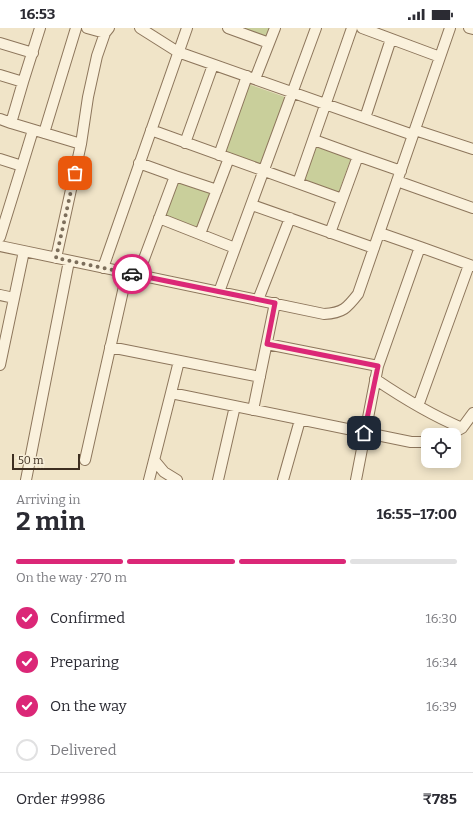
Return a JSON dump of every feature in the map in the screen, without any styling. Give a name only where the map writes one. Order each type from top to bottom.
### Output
[{"type":"street","points":[[11,123],[40,28]]},
{"type":"street","points":[[44,133],[76,28]]},
{"type":"street","points":[[56,258],[81,144],[88,97],[107,31],[87,28]]},
{"type":"street","points":[[140,28],[178,52],[365,118],[473,149]]},
{"type":"street","points":[[103,268],[186,28]]},
{"type":"street","points":[[228,28],[269,43]]},
{"type":"street","points":[[219,155],[251,78],[275,28]]},
{"type":"street","points":[[219,292],[316,28]]},
{"type":"street","points":[[298,183],[352,28]]},
{"type":"street","points":[[362,28],[440,57]]},
{"type":"street","points":[[0,246],[324,314],[335,313],[348,308],[358,294],[450,28]]},
{"type":"street","points":[[469,28],[473,29]]},
{"type":"street","points":[[365,118],[391,39]]},
{"type":"street","points":[[0,42],[33,53]]},
{"type":"street","points":[[185,143],[213,64]]},
{"type":"street","points":[[0,75],[24,82]]},
{"type":"street","points":[[0,120],[81,144]]},
{"type":"street","points":[[0,237],[33,130]]},
{"type":"street","points":[[151,130],[342,199]]},
{"type":"street","points":[[314,140],[358,156],[399,176],[473,208]]},
{"type":"street","points":[[330,233],[358,156]]},
{"type":"street","points":[[200,234],[229,158]]},
{"type":"street","points":[[0,159],[22,166]]},
{"type":"street","points":[[139,163],[217,190]]},
{"type":"street","points":[[138,275],[175,176]]},
{"type":"street","points":[[252,204],[374,248]]},
{"type":"street","points":[[159,218],[235,248]]},
{"type":"street","points":[[258,300],[290,218]]},
{"type":"street","points":[[380,233],[471,266],[418,406]]},
{"type":"street","points":[[356,480],[378,366],[420,247]]},
{"type":"street","points":[[0,365],[24,251]]},
{"type":"street","points":[[26,480],[69,261]]},
{"type":"street","points":[[85,460],[127,273]]},
{"type":"street","points":[[0,295],[14,298]]},
{"type":"street","points":[[253,410],[275,303]]},
{"type":"street","points":[[267,344],[378,366]]},
{"type":"street","points":[[110,347],[260,377]]},
{"type":"street","points":[[149,480],[180,361]]},
{"type":"street","points":[[375,379],[441,419],[462,428],[472,416]]},
{"type":"street","points":[[171,393],[364,433],[411,442],[421,442]]},
{"type":"street","points":[[218,480],[235,406]]},
{"type":"street","points":[[283,480],[300,420]]},
{"type":"street","points":[[154,460],[164,472],[176,480]]},
{"type":"green space","points":[[239,28],[272,28],[268,39]]},
{"type":"green space","points":[[248,84],[285,97],[261,164],[223,151]]},
{"type":"green space","points":[[316,145],[351,158],[338,194],[303,181]]},
{"type":"green space","points":[[178,181],[212,194],[199,228],[165,215]]},
{"type":"way so far","points":[[75,173],[56,258],[132,274]]},
{"type":"route","points":[[132,274],[275,303],[267,344],[378,366],[364,433]]}]
